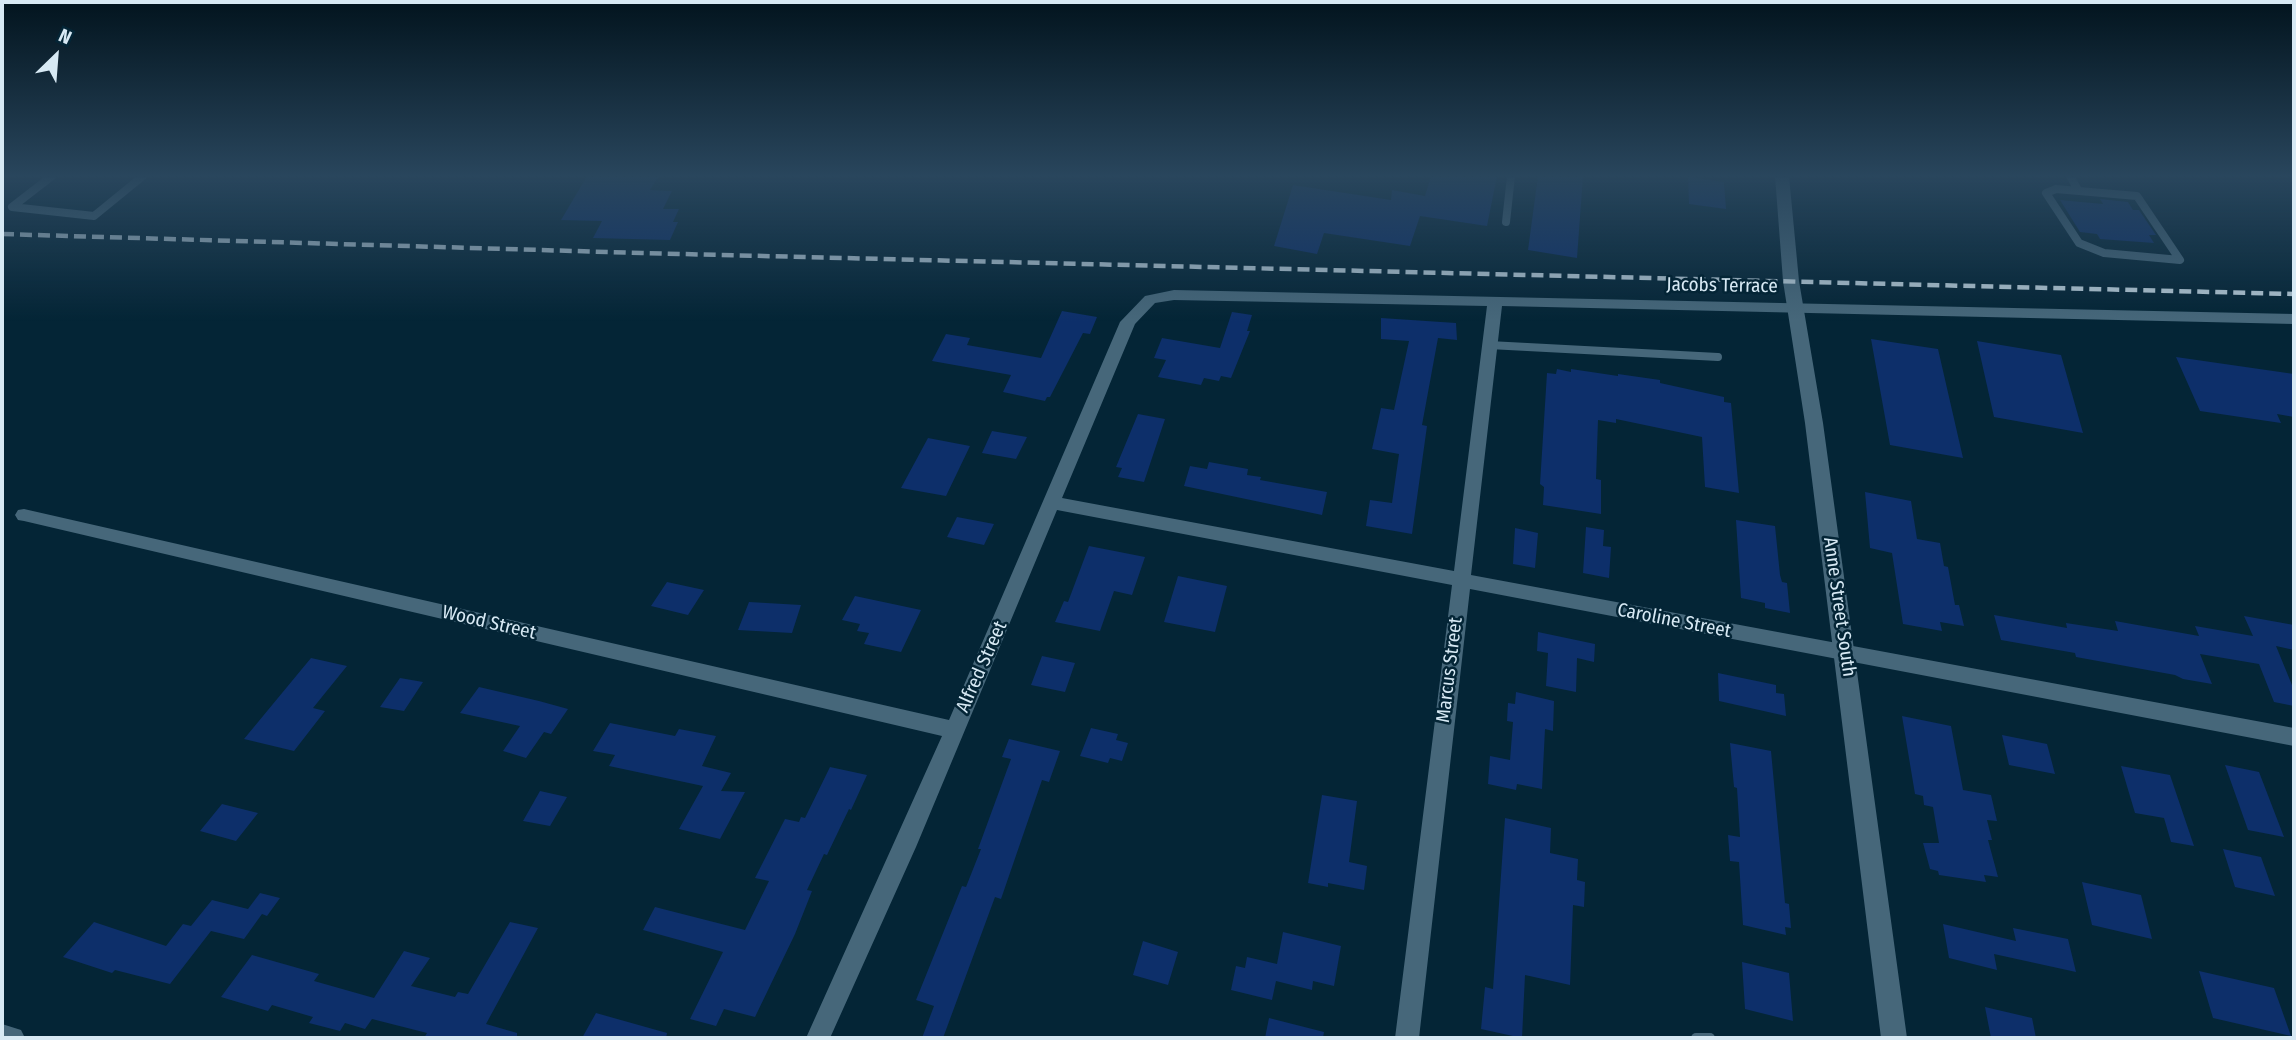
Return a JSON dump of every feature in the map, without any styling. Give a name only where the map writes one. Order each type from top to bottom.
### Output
[{"type":"street","name":"Anne Street South","points":[[1787,225],[1795,307],[1814,423],[1894,1038]]},
{"type":"street","name":"Jacobs Terrace","points":[[1150,299],[1174,295],[1208,295],[2294,319]]},
{"type":"street","name":"Alfred Street","points":[[818,1038],[905,847],[1128,323],[1150,299]]},
{"type":"street","name":"Marcus Street","points":[[1407,1038],[1495,301]]},
{"type":"street","name":"Caroline Street","points":[[1053,503],[2294,737]]},
{"type":"street","name":"Wood Street","points":[[24,515],[954,730]]},
{"type":"street","points":[[2,1036],[13,1038]]},
{"type":"lane","points":[[2067,225],[2079,243],[2104,253],[2180,260],[2156,225]]},
{"type":"lane","points":[[1489,345],[1718,358]]},
{"type":"lane","points":[[1696,1038],[1710,1038]]},
{"type":"building","points":[[600,225],[677,225],[670,240],[593,238]]},
{"type":"building","points":[[1281,225],[1417,225],[1410,246],[1324,233],[1317,254],[1274,246]]},
{"type":"building","points":[[1531,225],[1579,225],[1577,258],[1528,250]]},
{"type":"building","points":[[2075,225],[2149,225],[2156,235],[2149,235],[2154,243],[2100,239],[2097,234],[2080,232]]},
{"type":"building","points":[[1062,311],[1097,317],[1090,334],[1083,333],[1050,397],[1045,401],[1003,392],[1011,375],[932,361],[946,334],[970,338],[967,345],[1041,358]]},
{"type":"building","points":[[1232,312],[1252,315],[1247,331],[1250,331],[1231,378],[1221,376],[1219,381],[1204,378],[1201,385],[1158,377],[1166,360],[1154,358],[1162,338],[1220,348]]},
{"type":"building","points":[[1381,318],[1456,323],[1457,340],[1438,338],[1422,425],[1427,426],[1412,534],[1366,526],[1370,500],[1392,503],[1399,454],[1372,449],[1381,408],[1394,410],[1409,341],[1381,339]]},
{"type":"building","points":[[1871,339],[1938,349],[1963,458],[1890,445]]},
{"type":"building","points":[[1977,341],[2061,355],[2083,433],[1994,417]]},
{"type":"building","points":[[2176,357],[2294,374],[2294,417],[2277,414],[2281,423],[2200,411]]},
{"type":"building","points":[[1557,369],[1660,380],[1660,383],[1724,397],[1724,402],[1731,403],[1739,493],[1705,487],[1702,437],[1616,419],[1616,423],[1598,420],[1596,479],[1601,480],[1601,514],[1543,505],[1544,487],[1540,484],[1547,373],[1556,374]]},
{"type":"building","points":[[1138,414],[1165,419],[1144,482],[1118,477],[1122,468],[1116,467]]},
{"type":"building","points":[[992,431],[1027,437],[1016,459],[982,453]]},
{"type":"building","points":[[928,438],[970,446],[946,496],[901,488]]},
{"type":"building","points":[[1209,462],[1248,469],[1247,475],[1261,477],[1260,480],[1327,492],[1322,515],[1184,486],[1190,466],[1207,469]]},
{"type":"building","points":[[1865,492],[1911,501],[1917,539],[1940,543],[1944,566],[1948,567],[1955,605],[1959,605],[1964,626],[1940,622],[1942,631],[1903,624],[1892,553],[1870,548]]},
{"type":"building","points":[[957,517],[994,524],[984,545],[947,537]]},
{"type":"building","points":[[1736,520],[1775,526],[1780,575],[1782,582],[1787,583],[1790,613],[1765,608],[1765,603],[1741,598]]},
{"type":"building","points":[[1586,527],[1604,530],[1603,546],[1611,547],[1609,578],[1583,573]]},
{"type":"building","points":[[1515,528],[1538,533],[1535,568],[1513,564]]},
{"type":"building","points":[[1089,546],[1145,557],[1132,595],[1114,591],[1100,631],[1055,622],[1064,601],[1068,602]]},
{"type":"building","points":[[1178,576],[1227,586],[1215,632],[1164,622]]},
{"type":"building","points":[[667,582],[704,590],[688,615],[651,606]]},
{"type":"building","points":[[855,596],[921,610],[901,652],[864,644],[869,633],[857,631],[860,624],[842,620]]},
{"type":"building","points":[[749,602],[801,605],[792,633],[738,630]]},
{"type":"building","points":[[1994,615],[2067,628],[2066,623],[2118,631],[2115,621],[2199,636],[2195,626],[2253,636],[2244,616],[2294,625],[2294,650],[2276,646],[2294,690],[2294,706],[2274,702],[2259,664],[2200,654],[2212,684],[2183,679],[2175,675],[2076,657],[2075,653],[2001,640]]},
{"type":"building","points":[[1538,632],[1595,644],[1594,662],[1577,658],[1576,692],[1546,686],[1548,653],[1537,651]]},
{"type":"building","points":[[1042,656],[1075,663],[1065,692],[1031,685]]},
{"type":"building","points":[[311,658],[347,666],[313,708],[325,711],[294,751],[244,739]]},
{"type":"building","points":[[1718,673],[1776,685],[1776,693],[1784,694],[1786,716],[1719,701]]},
{"type":"building","points":[[400,678],[423,682],[404,711],[380,707]]},
{"type":"building","points":[[479,687],[568,709],[551,734],[544,732],[526,758],[503,751],[520,726],[460,713]]},
{"type":"building","points":[[1516,692],[1554,701],[1553,731],[1545,729],[1542,789],[1517,784],[1516,790],[1488,784],[1490,756],[1510,760],[1513,722],[1507,721],[1508,703],[1515,704]]},
{"type":"building","points":[[1902,716],[1951,726],[1963,790],[1991,795],[1997,821],[1987,820],[1992,840],[1988,840],[1998,877],[1984,875],[1986,882],[1939,875],[1938,871],[1930,869],[1923,843],[1939,843],[1933,807],[1924,805],[1923,796],[1915,794]]},
{"type":"building","points":[[610,723],[675,736],[679,729],[716,736],[702,766],[731,773],[721,791],[745,792],[720,839],[679,829],[703,786],[609,766],[615,755],[593,751]]},
{"type":"building","points":[[1091,728],[1118,734],[1116,740],[1128,743],[1122,761],[1110,758],[1108,763],[1080,756]]},
{"type":"building","points":[[2002,735],[2047,744],[2055,774],[2009,765]]},
{"type":"building","points":[[1009,739],[1060,751],[1049,782],[1042,780],[1001,899],[995,897],[943,1038],[922,1038],[934,1006],[916,1000],[962,886],[966,887],[981,849],[978,849],[1011,759],[1002,757]]},
{"type":"building","points":[[1730,743],[1771,751],[1785,903],[1789,904],[1791,928],[1785,927],[1786,935],[1743,925],[1739,862],[1730,861],[1728,835],[1740,837],[1737,788],[1734,787]]},
{"type":"building","points":[[2225,765],[2259,772],[2284,837],[2248,830]]},
{"type":"building","points":[[2121,766],[2170,775],[2194,846],[2171,842],[2164,818],[2135,813]]},
{"type":"building","points":[[830,767],[867,775],[807,890],[812,891],[795,934],[755,1017],[724,1009],[716,1026],[690,1019],[723,952],[643,930],[655,907],[745,930],[769,881],[755,878],[785,819],[799,822],[801,817],[805,818]]},
{"type":"building","points":[[540,791],[567,797],[550,826],[523,821]]},
{"type":"building","points":[[1322,795],[1357,801],[1349,862],[1367,866],[1364,890],[1328,883],[1328,887],[1308,883]]},
{"type":"building","points":[[222,804],[258,813],[236,841],[200,831]]},
{"type":"building","points":[[1505,818],[1551,828],[1550,853],[1578,859],[1577,880],[1585,882],[1584,907],[1573,905],[1570,985],[1525,975],[1522,1038],[1481,1029],[1485,987],[1493,989]]},
{"type":"building","points":[[2223,849],[2261,857],[2275,896],[2235,887]]},
{"type":"building","points":[[2082,882],[2141,895],[2152,939],[2092,925]]},
{"type":"building","points":[[260,893],[280,898],[267,916],[262,914],[244,939],[211,931],[170,984],[115,970],[112,973],[63,957],[94,922],[166,946],[183,924],[191,926],[212,900],[248,909]]},
{"type":"building","points":[[510,922],[538,928],[486,1024],[517,1033],[517,1038],[424,1038],[427,1033],[372,1019],[365,1029],[345,1023],[340,1031],[309,1023],[313,1017],[272,1005],[268,1011],[221,997],[252,955],[319,974],[314,981],[374,998],[404,951],[430,958],[411,986],[455,997],[458,992],[468,994]]},
{"type":"building","points":[[1943,924],[2016,941],[2013,928],[2068,939],[2076,972],[1994,954],[1997,970],[1949,958]]},
{"type":"building","points":[[1283,932],[1341,946],[1334,986],[1313,981],[1312,990],[1276,981],[1272,1000],[1231,990],[1236,966],[1245,968],[1247,957],[1277,964]]},
{"type":"building","points":[[1143,941],[1178,952],[1168,985],[1133,975]]},
{"type":"building","points":[[1742,962],[1789,973],[1793,1021],[1745,1009]]},
{"type":"building","points":[[2199,971],[2274,988],[2291,1036],[2213,1018]]},
{"type":"building","points":[[1985,1007],[2032,1018],[2036,1038],[1991,1038]]},
{"type":"building","points":[[596,1013],[667,1033],[666,1038],[582,1038]]},
{"type":"building","points":[[1269,1018],[1324,1032],[1323,1038],[1265,1038]]},
{"type":"railway","points":[[2,234],[642,253],[2294,294]]}]
